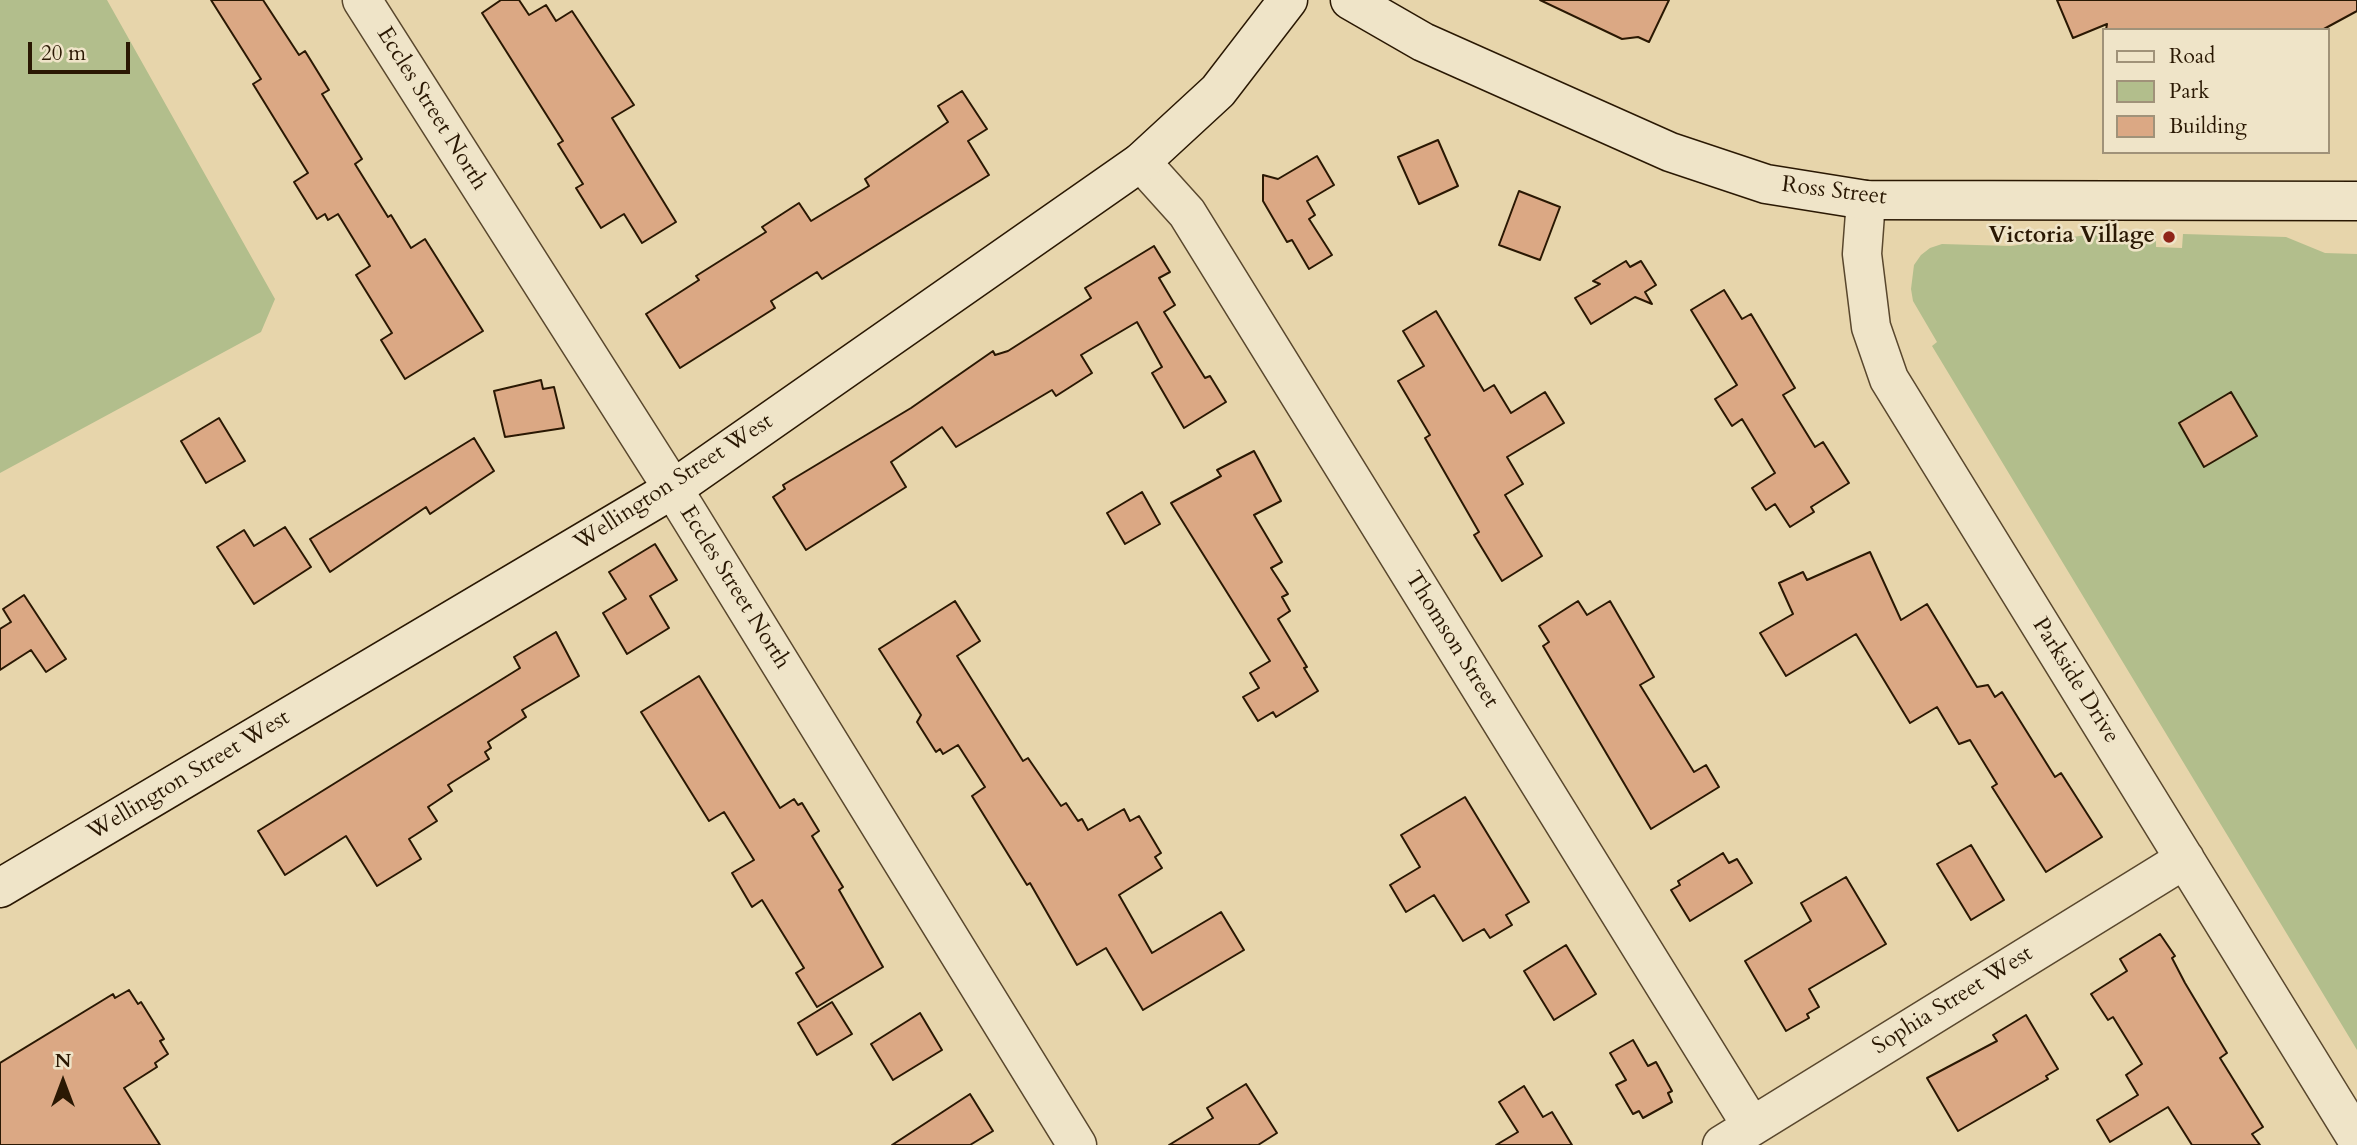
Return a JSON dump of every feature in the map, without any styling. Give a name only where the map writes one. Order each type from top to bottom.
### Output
[{"type":"street","name":"Eccles Street North","points":[[362,0],[673,489],[1077,1145]]},
{"type":"street","name":"Wellington Street West","points":[[0,888],[673,489],[1141,162],[1218,91],[1288,0]]},
{"type":"street","name":"Ross Street","points":[[1350,0],[1423,42],[1670,152],[1766,184],[1866,200],[2357,201]]},
{"type":"street","name":"Thomson Street","points":[[1141,162],[1187,213],[1737,1135]]},
{"type":"street","name":"Parkside Drive","points":[[1866,200],[1862,254],[1871,327],[1889,379],[2357,1139]]},
{"type":"street","name":"Sophia Street West","points":[[1737,1135],[2185,859]]},
{"type":"green space","points":[[0,0],[107,0],[275,299],[261,332],[0,473]]},
{"type":"green space","points":[[2093,234],[2156,234],[2156,247],[2182,248],[2183,234],[2286,237],[2325,253],[2357,254],[2357,1050],[1932,346],[1937,342],[1913,301],[1911,289],[1914,265],[1930,248],[1942,244],[2011,246]]},
{"type":"building","points":[[211,0],[263,0],[299,55],[305,51],[329,90],[322,94],[362,159],[355,164],[388,217],[391,215],[411,248],[425,239],[483,331],[405,379],[381,340],[392,333],[356,275],[370,266],[338,214],[328,220],[325,214],[317,219],[294,182],[308,173],[253,84],[261,79]]},
{"type":"building","points":[[501,0],[519,0],[529,15],[546,5],[556,21],[572,11],[634,105],[612,118],[676,222],[642,243],[624,214],[601,228],[576,188],[583,184],[558,144],[563,141],[482,13]]},
{"type":"building","points":[[1540,0],[1669,0],[1649,42],[1638,37],[1622,39]]},
{"type":"building","points":[[2057,0],[2357,0],[2357,11],[2326,28],[2106,28],[2107,24],[2073,38]]},
{"type":"building","points":[[962,91],[987,129],[968,141],[989,175],[822,279],[817,272],[771,301],[775,308],[680,368],[646,314],[699,280],[696,276],[766,232],[762,227],[799,203],[811,221],[869,186],[865,179],[948,122],[938,106]]},
{"type":"building","points":[[1438,140],[1458,186],[1419,204],[1398,157]]},
{"type":"building","points":[[1317,156],[1334,185],[1307,201],[1315,215],[1309,219],[1332,255],[1309,269],[1292,240],[1287,242],[1263,201],[1263,175],[1278,179]]},
{"type":"building","points":[[1519,191],[1560,207],[1540,260],[1499,245]]},
{"type":"building","points":[[1154,246],[1170,272],[1159,278],[1175,305],[1164,312],[1205,378],[1210,376],[1226,402],[1184,428],[1152,373],[1162,367],[1137,322],[1081,355],[1092,373],[1056,396],[1052,390],[956,447],[942,427],[891,462],[906,487],[806,550],[773,497],[785,489],[783,485],[911,408],[993,351],[995,355],[1008,351],[1091,298],[1085,288]]},
{"type":"building","points":[[1626,261],[1630,267],[1641,261],[1656,285],[1645,292],[1652,304],[1635,297],[1591,324],[1575,298],[1600,284],[1593,281]]},
{"type":"building","points":[[1724,290],[1742,319],[1751,314],[1795,388],[1783,395],[1815,447],[1823,442],[1849,483],[1811,507],[1814,512],[1790,527],[1775,504],[1766,510],[1752,488],[1775,473],[1742,419],[1732,426],[1715,399],[1737,385],[1691,310]]},
{"type":"building","points":[[1436,311],[1484,391],[1494,385],[1511,413],[1545,392],[1564,423],[1507,457],[1523,484],[1505,495],[1542,556],[1502,581],[1474,535],[1479,532],[1425,438],[1430,435],[1398,381],[1424,366],[1403,331]]},
{"type":"building","points":[[541,380],[543,389],[554,387],[564,428],[505,437],[494,391]]},
{"type":"building","points":[[2231,392],[2257,436],[2204,467],[2179,423]]},
{"type":"building","points":[[219,418],[245,461],[206,483],[181,441]]},
{"type":"building","points":[[474,438],[494,471],[430,514],[426,507],[330,572],[310,539]]},
{"type":"building","points":[[1254,451],[1281,501],[1254,515],[1282,562],[1271,568],[1288,594],[1282,597],[1290,611],[1278,619],[1318,691],[1276,717],[1273,712],[1258,721],[1243,697],[1259,688],[1250,673],[1270,661],[1171,503],[1221,476],[1217,470]]},
{"type":"building","points":[[1142,492],[1160,524],[1125,544],[1107,513]]},
{"type":"building","points":[[285,527],[311,567],[254,604],[217,547],[244,530],[254,546]]},
{"type":"building","points":[[655,544],[677,580],[650,596],[669,628],[627,654],[603,613],[626,599],[609,572]]},
{"type":"building","points":[[1870,552],[1901,620],[1927,604],[1977,687],[1988,685],[1995,697],[2002,692],[2055,777],[2061,773],[2102,837],[2046,872],[1992,787],[1997,784],[1970,740],[1959,744],[1937,707],[1910,723],[1856,634],[1786,676],[1760,633],[1793,614],[1779,583],[1803,572],[1807,580]]},
{"type":"building","points":[[24,595],[66,659],[46,672],[31,650],[0,670],[0,629],[11,622],[3,609]]},
{"type":"building","points":[[955,601],[980,641],[957,656],[1023,761],[1028,758],[1061,806],[1066,803],[1078,821],[1082,819],[1088,830],[1124,809],[1130,821],[1139,816],[1161,853],[1155,857],[1162,868],[1119,895],[1152,953],[1221,912],[1244,950],[1143,1010],[1106,948],[1077,965],[1030,883],[1027,885],[972,796],[985,787],[958,745],[943,754],[940,749],[936,752],[917,722],[921,715],[879,649]]},
{"type":"building","points":[[1578,601],[1587,615],[1610,601],[1654,677],[1640,685],[1694,772],[1706,765],[1719,787],[1651,829],[1543,646],[1549,642],[1539,626]]},
{"type":"building","points":[[556,632],[579,676],[522,710],[526,717],[488,742],[491,748],[485,752],[489,759],[448,785],[452,791],[428,807],[437,821],[409,839],[421,859],[377,886],[346,836],[285,875],[258,831],[520,668],[514,657]]},
{"type":"building","points":[[699,676],[780,808],[794,799],[798,805],[802,803],[819,831],[812,836],[843,887],[839,890],[883,967],[817,1007],[796,973],[804,968],[762,900],[752,907],[732,873],[754,860],[724,812],[709,821],[641,712]]},
{"type":"building","points":[[1465,797],[1529,902],[1506,915],[1512,925],[1490,938],[1484,929],[1463,941],[1434,895],[1406,912],[1390,885],[1420,867],[1401,835]]},
{"type":"building","points":[[1971,845],[2004,900],[1971,920],[1937,864]]},
{"type":"building","points":[[1723,853],[1729,863],[1737,859],[1752,883],[1690,921],[1671,890],[1680,885],[1678,881]]},
{"type":"building","points":[[1846,877],[1886,944],[1809,989],[1819,1007],[1807,1014],[1809,1018],[1786,1031],[1745,961],[1811,921],[1801,903]]},
{"type":"building","points":[[2160,934],[2175,956],[2172,958],[2185,983],[2227,1053],[2220,1058],[2263,1127],[2252,1134],[2260,1145],[2192,1145],[2168,1107],[2110,1142],[2097,1120],[2138,1095],[2126,1075],[2142,1064],[2113,1017],[2108,1020],[2091,994],[2127,971],[2120,959]]},
{"type":"building","points":[[1566,945],[1596,994],[1554,1020],[1524,971]]},
{"type":"building","points":[[129,990],[138,1004],[141,1002],[164,1039],[160,1041],[168,1054],[155,1063],[157,1067],[124,1088],[160,1145],[0,1145],[0,1063],[113,994],[115,998]]},
{"type":"building","points":[[832,1002],[852,1034],[817,1055],[798,1023]]},
{"type":"building","points":[[920,1013],[942,1050],[893,1080],[871,1044]]},
{"type":"building","points":[[2026,1015],[2058,1069],[2046,1076],[2048,1079],[1958,1131],[1927,1078],[1997,1041],[1993,1035]]},
{"type":"building","points":[[1633,1040],[1648,1066],[1656,1062],[1672,1091],[1668,1093],[1672,1102],[1643,1118],[1639,1111],[1633,1114],[1616,1085],[1626,1080],[1610,1053]]},
{"type":"building","points":[[1246,1084],[1277,1133],[1258,1145],[1169,1145],[1213,1118],[1207,1108]]},
{"type":"building","points":[[1524,1086],[1543,1117],[1552,1112],[1572,1145],[1496,1145],[1518,1132],[1499,1102]]},
{"type":"building","points":[[970,1094],[993,1131],[970,1145],[892,1145]]},
{"type":"place","name":"Victoria Village","points":[[2169,237]]}]
